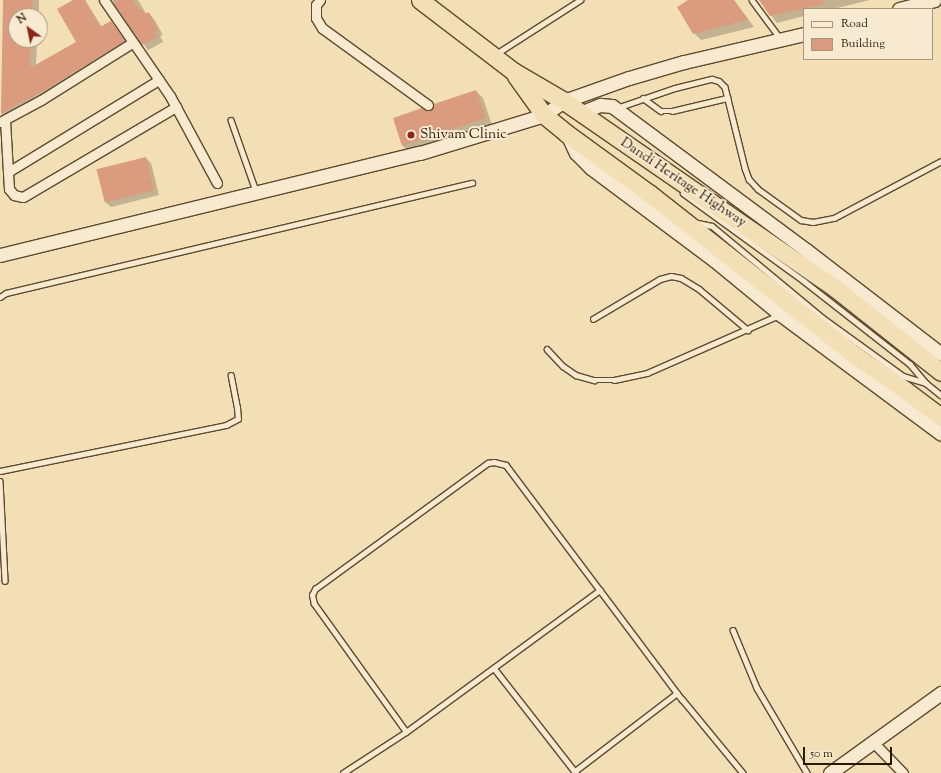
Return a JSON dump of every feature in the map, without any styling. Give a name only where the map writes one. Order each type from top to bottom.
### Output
[{"type":"highway","name":"Dandi Heritage Highway","points":[[420,0],[513,71],[564,102],[621,144],[835,288],[941,372]]},
{"type":"highway","points":[[513,71],[544,115],[566,133],[685,222],[788,311],[856,356],[941,417]]},
{"type":"street","points":[[104,0],[176,107],[217,183]]},
{"type":"street","points":[[320,0],[316,5],[316,18],[322,28],[428,105]]},
{"type":"street","points":[[900,7],[934,0]]},
{"type":"street","points":[[0,255],[420,153],[544,115],[564,102],[629,78],[684,62],[803,34]]},
{"type":"street","points":[[132,43],[41,100],[2,121],[9,189],[14,195],[23,197],[176,107]]},
{"type":"street","points":[[8,172],[159,80]]},
{"type":"street","points":[[580,113],[600,105],[612,106],[615,108],[806,250],[941,354]]},
{"type":"street","points":[[566,133],[576,153],[591,168],[714,260],[788,311],[941,434]]},
{"type":"street","points":[[830,773],[941,693]]},
{"type":"street","points":[[873,742],[903,773]]},
{"type":"lane","points":[[493,56],[580,0]]},
{"type":"lane","points":[[752,0],[781,40]]},
{"type":"lane","points":[[615,108],[643,98],[712,79],[719,81],[725,87],[749,179],[758,189],[801,220],[813,222],[834,218],[941,161]]},
{"type":"lane","points":[[643,98],[661,111],[672,111],[728,98]]},
{"type":"lane","points":[[230,120],[256,193]]},
{"type":"lane","points":[[0,297],[6,293],[472,183]]},
{"type":"lane","points":[[675,188],[804,281],[910,364],[926,383],[941,395]]},
{"type":"lane","points":[[685,222],[700,222],[712,226],[823,318],[903,376],[926,383]]},
{"type":"lane","points":[[593,319],[660,279],[671,276],[681,278],[699,289],[748,330]]},
{"type":"lane","points":[[547,349],[563,366],[576,375],[594,380],[614,380],[647,373],[748,330],[788,311]]},
{"type":"lane","points":[[0,471],[226,425],[238,419],[231,376]]},
{"type":"lane","points":[[406,732],[314,604],[312,595],[315,589],[483,466],[494,462],[506,465],[677,693],[743,773]]},
{"type":"lane","points":[[0,481],[5,581]]},
{"type":"lane","points":[[343,773],[406,732],[600,590]]},
{"type":"lane","points":[[733,630],[757,688],[807,773]]},
{"type":"lane","points":[[494,668],[575,772],[677,693]]},
{"type":"building","points":[[3,0],[33,0],[32,8],[8,8],[8,48],[31,48],[30,68],[76,42],[57,9],[73,0],[85,0],[100,27],[111,21],[125,41],[45,90],[1,114]]},
{"type":"building","points":[[119,0],[133,0],[139,10],[142,9],[145,14],[149,12],[158,30],[155,31],[158,37],[142,45],[113,3]]},
{"type":"building","points":[[688,0],[734,0],[748,20],[693,34],[677,7]]},
{"type":"building","points":[[759,0],[823,0],[824,4],[770,16]]},
{"type":"building","points":[[476,90],[486,118],[402,146],[393,118],[422,108],[430,111],[434,104]]},
{"type":"building","points":[[146,157],[154,190],[105,202],[97,169]]},
{"type":"place","name":"Shivam Clinic","points":[[411,135]]}]
